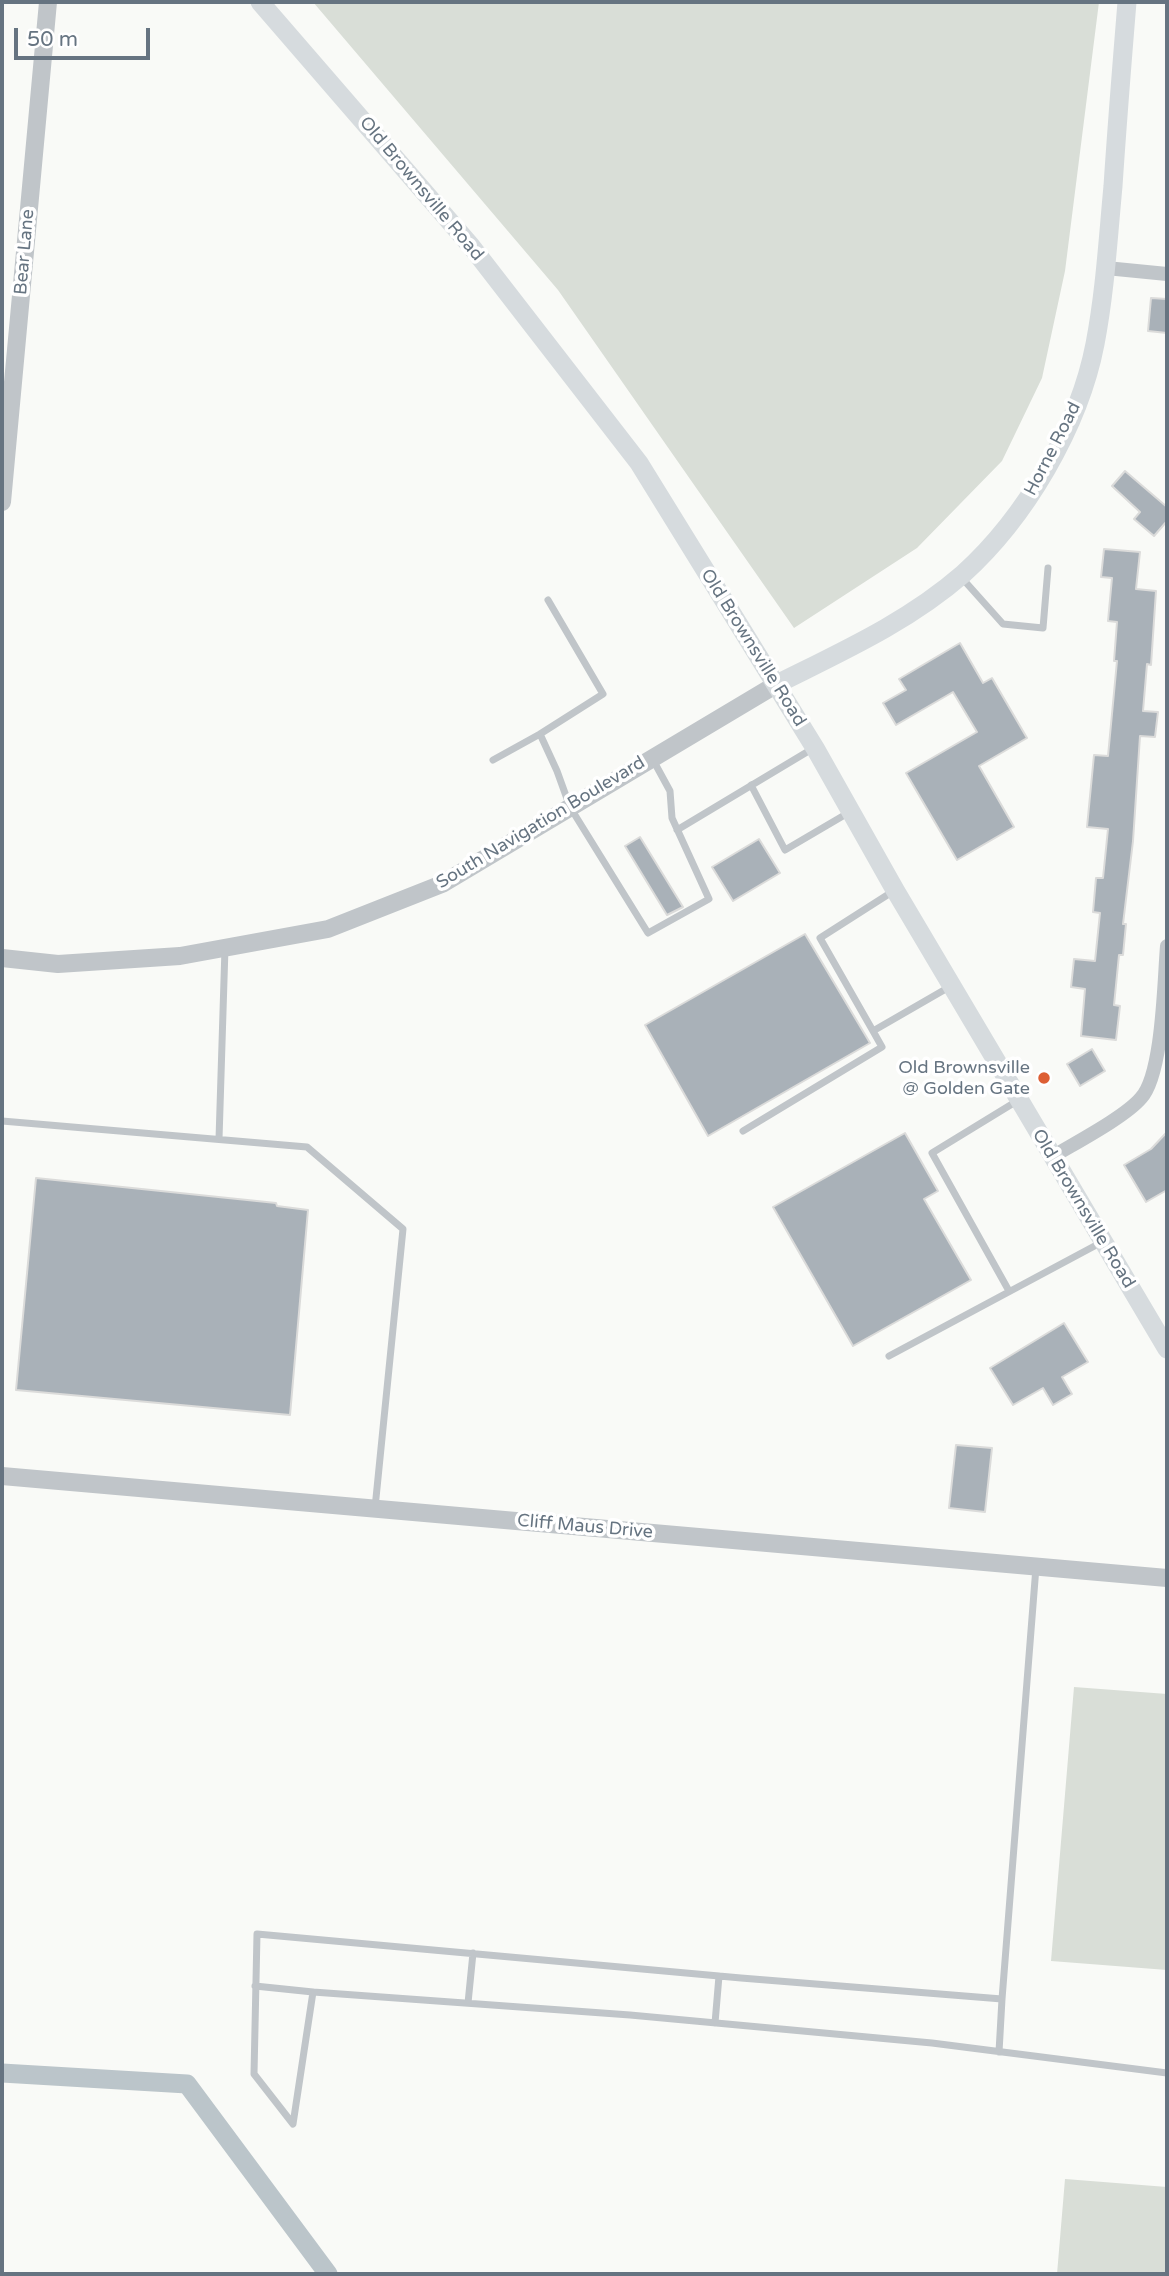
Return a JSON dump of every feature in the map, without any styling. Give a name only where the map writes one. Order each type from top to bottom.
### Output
[{"type":"main road","name":"Old Brownsville Road","points":[[260,2],[471,246],[639,463],[777,684],[951,986],[1167,1349]]},
{"type":"main road","name":"Horne Road","points":[[777,684],[897,623],[960,576],[976,562],[1028,499],[1066,432],[1095,346],[1106,268],[1127,2]]},
{"type":"street","name":"Bear Lane","points":[[2,502],[48,2]]},
{"type":"street","points":[[1106,268],[1167,274]]},
{"type":"street","name":"South Navigation Boulevard","points":[[2,958],[58,964],[180,956],[328,929],[442,884],[777,684]]},
{"type":"street","points":[[1052,1157],[1127,1110],[1142,1097],[1152,1078],[1164,1031],[1167,946]]},
{"type":"street","name":"Cliff Maus Drive","points":[[2,1476],[1167,1578]]},
{"type":"lane","points":[[960,576],[1003,624],[1043,628],[1048,568]]},
{"type":"lane","points":[[494,760],[603,694],[548,600]]},
{"type":"lane","points":[[540,734],[570,807],[648,933],[709,899],[672,818],[670,791],[652,757]]},
{"type":"lane","points":[[677,830],[815,748]]},
{"type":"lane","points":[[751,785],[785,850],[850,812]]},
{"type":"lane","points":[[743,1131],[881,1047],[820,938],[895,890]]},
{"type":"lane","points":[[219,1139],[225,947]]},
{"type":"lane","points":[[873,1031],[951,986]]},
{"type":"lane","points":[[1009,1291],[932,1153],[1018,1100]]},
{"type":"lane","points":[[2,1121],[307,1147],[403,1229],[375,1509]]},
{"type":"lane","points":[[889,1356],[1103,1241]]},
{"type":"lane","points":[[999,2052],[1036,1567]]},
{"type":"lane","points":[[313,1992],[293,2124],[254,2074],[257,1934],[1002,1999]]},
{"type":"lane","points":[[468,2003],[472,1953]]},
{"type":"lane","points":[[715,2023],[719,1976]]},
{"type":"lane","points":[[256,1986],[932,2043],[1167,2073]]},
{"type":"shaded area","points":[[313,2],[1099,2],[1065,271],[1042,378],[1002,461],[917,548],[794,628],[558,290]]},
{"type":"shaded area","points":[[1074,1687],[1167,1694],[1167,1970],[1051,1961]]},
{"type":"shaded area","points":[[1065,2179],[1167,2187],[1167,2274],[1057,2274]]},
{"type":"building","points":[[1151,298],[1167,299],[1167,333],[1148,331]]},
{"type":"building","points":[[1125,471],[1167,507],[1167,521],[1154,536],[1134,519],[1140,512],[1112,486]]},
{"type":"building","points":[[1104,549],[1140,552],[1136,589],[1156,591],[1151,665],[1147,664],[1143,711],[1158,712],[1155,737],[1140,736],[1133,841],[1123,924],[1126,924],[1123,955],[1119,955],[1114,1005],[1120,1006],[1116,1040],[1081,1036],[1085,989],[1071,987],[1074,959],[1095,961],[1100,913],[1093,912],[1096,878],[1103,878],[1108,829],[1087,827],[1094,755],[1108,756],[1117,661],[1114,661],[1117,622],[1108,621],[1112,578],[1101,577]]},
{"type":"building","points":[[960,643],[983,683],[992,678],[1027,738],[979,766],[1014,827],[957,860],[906,773],[977,732],[953,692],[896,725],[883,703],[906,690],[899,679]]},
{"type":"building","points":[[640,837],[683,907],[667,915],[625,846]]},
{"type":"building","points":[[759,839],[780,873],[733,901],[712,867]]},
{"type":"building","points":[[805,934],[870,1043],[708,1136],[645,1025]]},
{"type":"building","points":[[1092,1049],[1105,1071],[1080,1086],[1067,1064]]},
{"type":"building","points":[[1167,1132],[1167,1190],[1146,1202],[1124,1165],[1151,1149]]},
{"type":"building","points":[[905,1133],[938,1191],[924,1199],[971,1280],[853,1346],[773,1207]]},
{"type":"building","points":[[36,1178],[276,1203],[277,1206],[308,1210],[290,1415],[16,1390]]},
{"type":"building","points":[[1064,1323],[1088,1362],[1062,1377],[1072,1394],[1053,1405],[1043,1388],[1013,1405],[990,1368]]},
{"type":"building","points":[[956,1445],[992,1448],[985,1512],[949,1508]]},
{"type":"waterway","points":[[2,2073],[187,2084],[328,2274]]},
{"type":"place","name":"Old Brownsville @ Golden Gate","points":[[1044,1078]]}]
